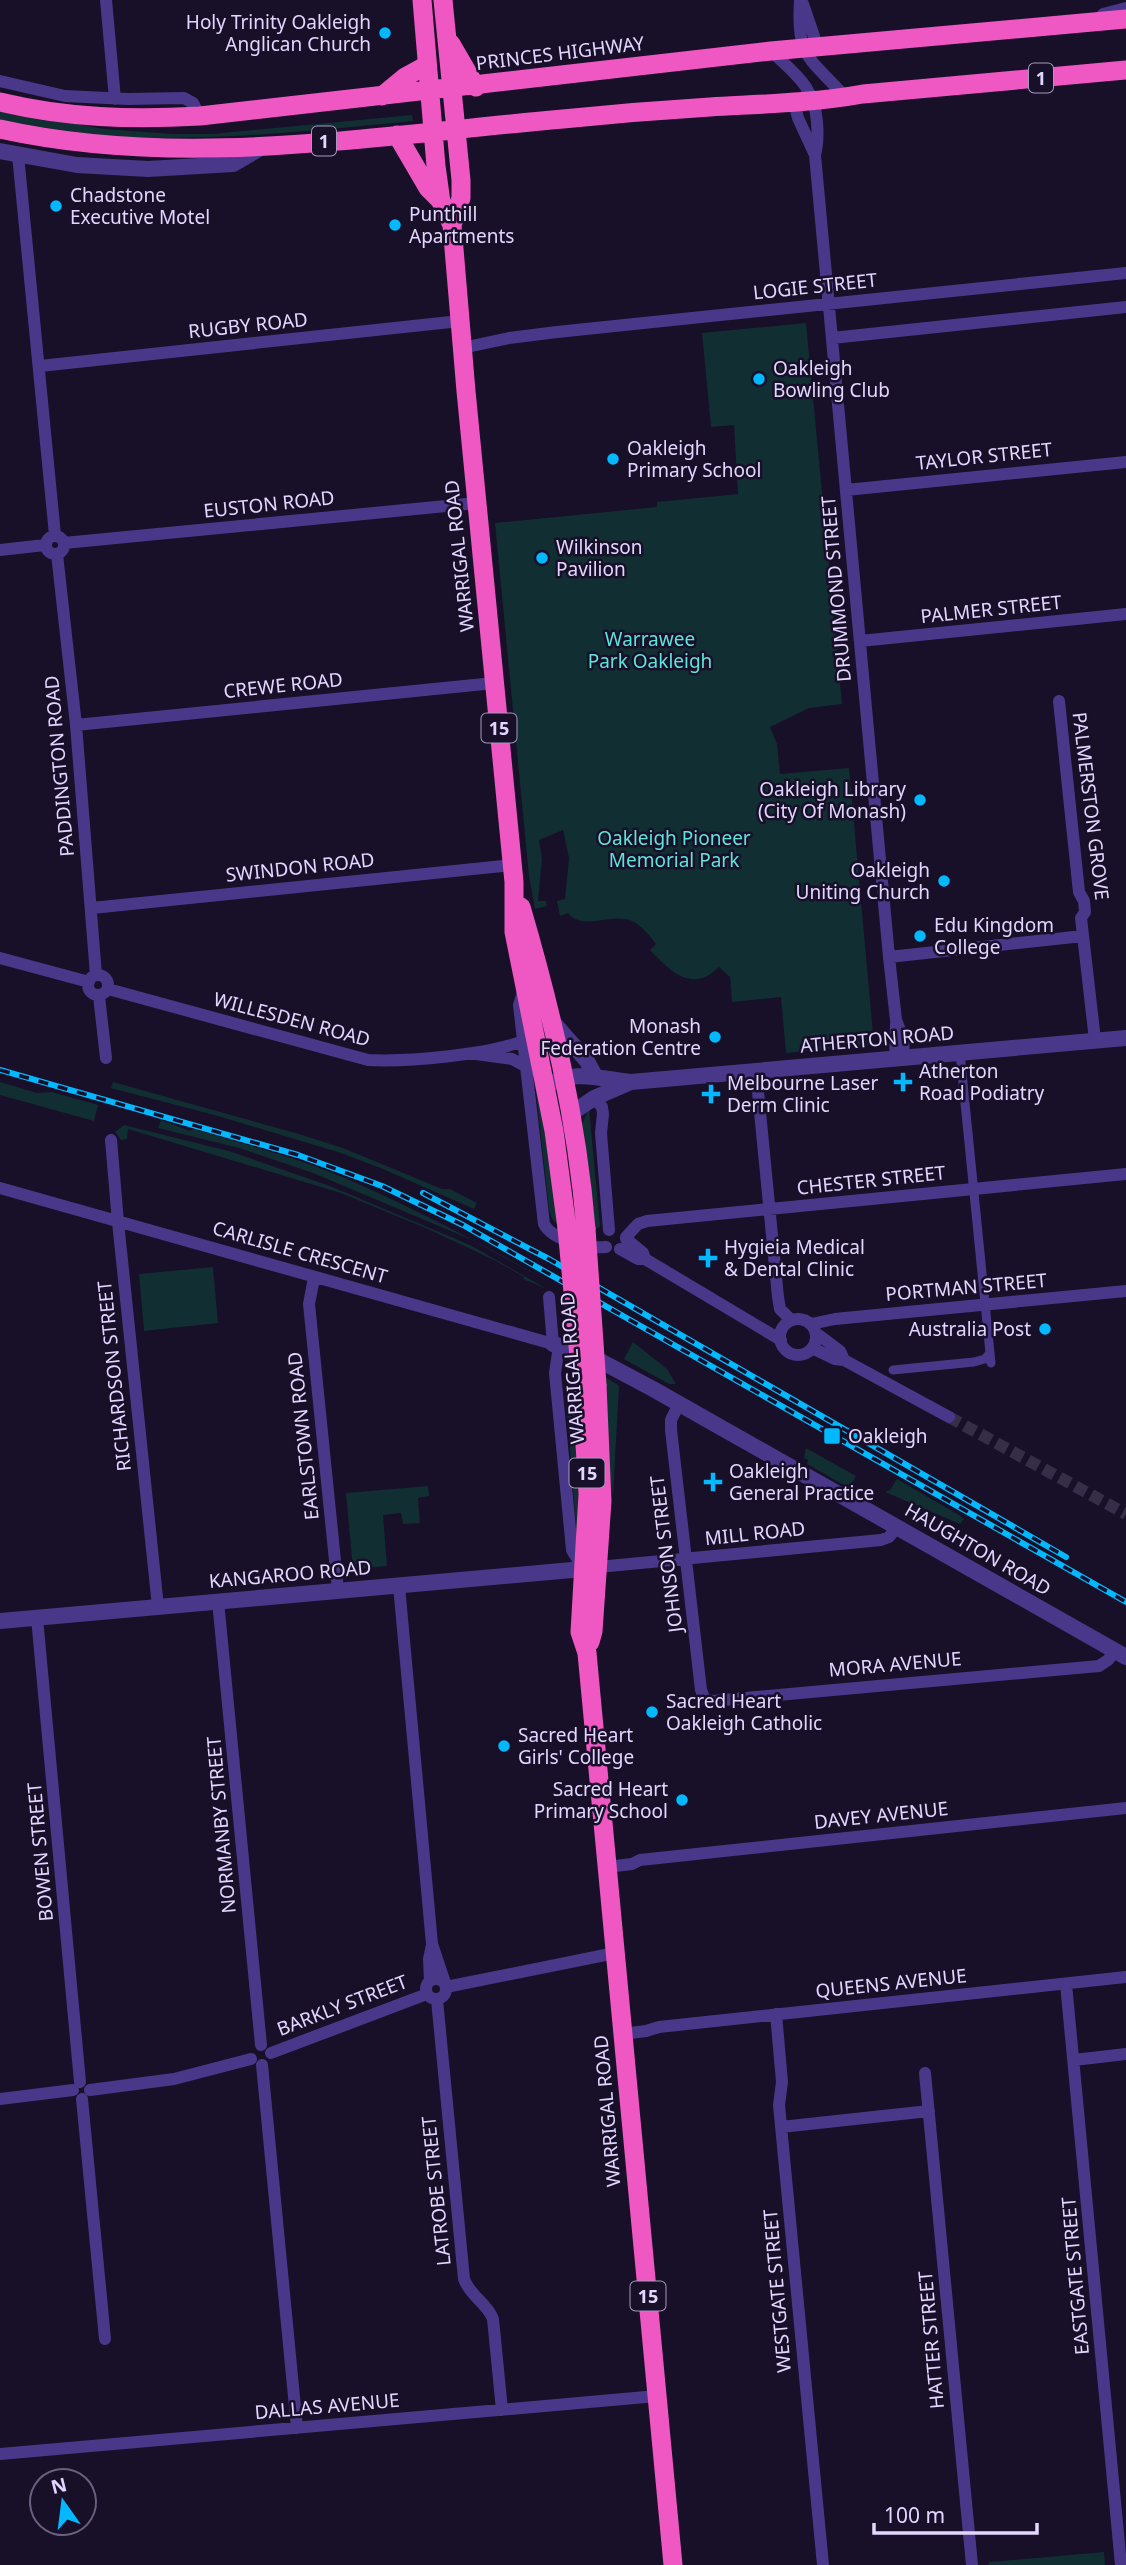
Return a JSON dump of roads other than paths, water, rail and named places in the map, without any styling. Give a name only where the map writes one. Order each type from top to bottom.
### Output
[{"type":"highway","name":"WARRIGAL ROAD","points":[[422,0],[442,202],[452,225],[513,874],[514,932],[558,1150],[591,1235]]},
{"type":"highway","name":"WARRIGAL ROAD","points":[[443,0],[457,129],[461,198],[452,225]]},
{"type":"highway","name":"PRINCES HIGHWAY","points":[[0,102],[60,114],[105,118],[200,116],[476,87],[771,51],[1126,19]]},
{"type":"highway","points":[[446,37],[476,87]]},
{"type":"highway","points":[[382,96],[405,77],[427,65]]},
{"type":"highway","name":"1","points":[[0,129],[54,139],[150,149],[264,146],[639,112],[804,102],[1126,70]]},
{"type":"highway","points":[[397,135],[428,188],[442,202]]},
{"type":"highway","name":"WARRIGAL ROAD","points":[[513,874],[565,1078],[591,1235],[588,1494],[593,1632],[587,1653],[673,2565]]},
{"type":"street","points":[[106,0],[116,99]]},
{"type":"street","points":[[801,0],[800,37],[810,48],[815,68],[845,97]]},
{"type":"street","points":[[1065,23],[1126,8]]},
{"type":"street","name":"DRUMMOND STREET","points":[[771,51],[805,84],[804,102],[798,118],[814,155],[896,1020],[894,1039],[899,1058]]},
{"type":"street","points":[[0,81],[65,96],[116,99],[184,98],[191,101],[200,116]]},
{"type":"street","name":"DRUMMOND STREET","points":[[804,102],[818,146],[814,155]]},
{"type":"street","points":[[0,151],[100,167],[174,168],[233,164],[264,146]]},
{"type":"street","name":"PADDINGTON ROAD","points":[[18,155],[76,725],[92,908],[92,979]]},
{"type":"street","name":"LOGIE STREET","points":[[461,335],[509,338],[1126,273]]},
{"type":"street","points":[[832,338],[1126,307]]},
{"type":"street","name":"RUGBY ROAD","points":[[40,366],[461,335]]},
{"type":"street","name":"TAYLOR STREET","points":[[846,490],[1126,462]]},
{"type":"street","name":"EUSTON ROAD","points":[[59,544],[477,503]]},
{"type":"street","points":[[0,550],[45,545],[49,537],[59,544]]},
{"type":"street","name":"PALMER STREET","points":[[860,641],[1126,614]]},
{"type":"street","name":"CREWE ROAD","points":[[76,725],[494,683]]},
{"type":"street","name":"PALMERSTON GROVE","points":[[1059,701],[1079,892],[1084,901],[1085,912],[1081,918],[1095,1040]]},
{"type":"street","name":"SWINDON ROAD","points":[[92,908],[513,874]]},
{"type":"street","points":[[890,957],[1083,936]]},
{"type":"street","points":[[0,958],[92,979],[90,991],[104,992],[106,1058]]},
{"type":"street","name":"WARRIGAL ROAD","points":[[524,989],[519,1005],[544,1224],[556,1237],[591,1235]]},
{"type":"street","name":"WILLESDEN ROAD","points":[[104,992],[368,1060],[468,1053],[523,1041]]},
{"type":"street","points":[[552,1021],[587,1061],[595,1076]]},
{"type":"street","name":"ATHERTON ROAD","points":[[545,1087],[565,1078],[595,1076],[631,1082],[1126,1038]]},
{"type":"street","name":"WILLESDEN ROAD","points":[[468,1053],[512,1059],[527,1067]]},
{"type":"street","points":[[893,1370],[991,1358],[960,1053]]},
{"type":"street","points":[[755,1071],[778,1297],[787,1323],[780,1340]]},
{"type":"street","name":"ATHERTON ROAD","points":[[572,1113],[594,1098],[631,1082]]},
{"type":"street","points":[[591,1235],[603,1114],[602,1107],[594,1098]]},
{"type":"street","name":"RICHARDSON STREET","points":[[111,1140],[158,1607]]},
{"type":"street","name":"CHESTER STREET","points":[[624,1242],[638,1224],[647,1221],[1126,1174]]},
{"type":"street","name":"CARLISLE CRESCENT","points":[[0,1188],[589,1355]]},
{"type":"street","points":[[591,1235],[618,1229],[624,1242],[638,1259],[645,1259],[744,1316],[780,1340],[784,1348],[795,1354],[812,1349],[844,1360],[949,1417]]},
{"type":"street","points":[[591,1235],[613,1250],[624,1242]]},
{"type":"street","name":"EARLSTOWN ROAD","points":[[314,1278],[309,1304],[338,1591]]},
{"type":"street","name":"PORTMAN STREET","points":[[813,1329],[835,1319],[1126,1291]]},
{"type":"street","name":"WARRIGAL ROAD","points":[[549,1297],[556,1345],[555,1373],[572,1550],[591,1568]]},
{"type":"street","points":[[744,1316],[787,1323],[801,1319],[840,1351],[844,1360]]},
{"type":"street","points":[[812,1349],[813,1329]]},
{"type":"street","name":"HAUGHTON ROAD","points":[[589,1355],[1115,1651]]},
{"type":"street","name":"JOHNSON STREET","points":[[679,1404],[671,1420],[671,1430],[702,1694],[705,1700]]},
{"type":"street","name":"MILL ROAD","points":[[591,1568],[874,1541],[890,1523]]},
{"type":"street","name":"KANGAROO ROAD","points":[[0,1621],[591,1568]]},
{"type":"street","name":"LATROBE STREET","points":[[399,1586],[432,1944],[446,1985]]},
{"type":"street","name":"NORMANBY STREET","points":[[218,1601],[266,2049]]},
{"type":"street","name":"BOWEN STREET","points":[[37,1618],[104,2339]]},
{"type":"street","name":"MORA AVENUE","points":[[705,1700],[1089,1665],[1098,1656],[1115,1651]]},
{"type":"street","name":"DAVEY AVENUE","points":[[607,1863],[632,1864],[640,1860],[1126,1808]]},
{"type":"street","name":"LATROBE STREET","points":[[432,1944],[429,1959],[431,1991],[464,2278],[469,2291],[488,2309],[493,2319],[502,2410]]},
{"type":"street","points":[[431,1991],[438,1979],[446,1985],[532,1968],[615,1956]]},
{"type":"street","name":"QUEENS AVENUE","points":[[622,2030],[646,2031],[659,2027],[1126,1977]]},
{"type":"street","name":"EASTGATE STREET","points":[[1066,1984],[1121,2565]]},
{"type":"street","name":"BARKLY STREET","points":[[266,2049],[431,1991]]},
{"type":"street","name":"WESTGATE STREET","points":[[776,2014],[782,2082],[779,2105],[822,2565]]},
{"type":"street","points":[[266,2049],[253,2050],[257,2062],[297,2428]]},
{"type":"street","points":[[1074,2060],[1126,2054]]},
{"type":"street","points":[[0,2099],[174,2079],[257,2062]]},
{"type":"street","name":"HATTER STREET","points":[[925,2073],[972,2565]]},
{"type":"street","points":[[781,2127],[929,2111]]},
{"type":"street","name":"DALLAS AVENUE","points":[[0,2454],[657,2396]]},
{"type":"tunnel","points":[[949,1417],[1126,1514]]},
{"type":"railway","points":[[0,1070],[298,1155],[382,1186],[463,1225],[1126,1602]]},
{"type":"railway","points":[[423,1193],[549,1259],[1066,1557]]},
{"type":"place","name":"Holy Trinity Oakleigh Anglican Church","points":[[385,33]]},
{"type":"place","name":"Chadstone Executive Motel","points":[[56,206]]},
{"type":"place","name":"Punthill Apartments","points":[[395,225]]},
{"type":"place","name":"Oakleigh Bowling Club","points":[[759,379]]},
{"type":"place","name":"Oakleigh Primary School","points":[[613,459]]},
{"type":"place","name":"Wilkinson Pavilion","points":[[542,558]]},
{"type":"place","name":"Oakleigh Library (City Of Monash)","points":[[920,800]]},
{"type":"place","name":"Oakleigh Uniting Church","points":[[944,881]]},
{"type":"place","name":"Edu Kingdom College","points":[[920,936]]},
{"type":"place","name":"Monash Federation Centre","points":[[715,1037]]},
{"type":"place","name":"Atherton Road Podiatry","points":[[903,1082]]},
{"type":"place","name":"Melbourne Laser Derm Clinic","points":[[711,1094]]},
{"type":"place","name":"Hygieia Medical & Dental Clinic","points":[[708,1258]]},
{"type":"place","name":"Australia Post","points":[[1045,1329]]},
{"type":"place","name":"Oakleigh","points":[[832,1436]]},
{"type":"place","name":"Oakleigh General Practice","points":[[713,1482]]},
{"type":"place","name":"Sacred Heart Oakleigh Catholic","points":[[652,1712]]},
{"type":"place","name":"Sacred Heart Girls' College","points":[[504,1746]]},
{"type":"place","name":"Sacred Heart Primary School","points":[[682,1800]]},
{"type":"park label","name":"Warrawee Park Oakleigh","points":[[650,650]]},
{"type":"park label","name":"Oakleigh Pioneer Memorial Park","points":[[674,849]]}]
